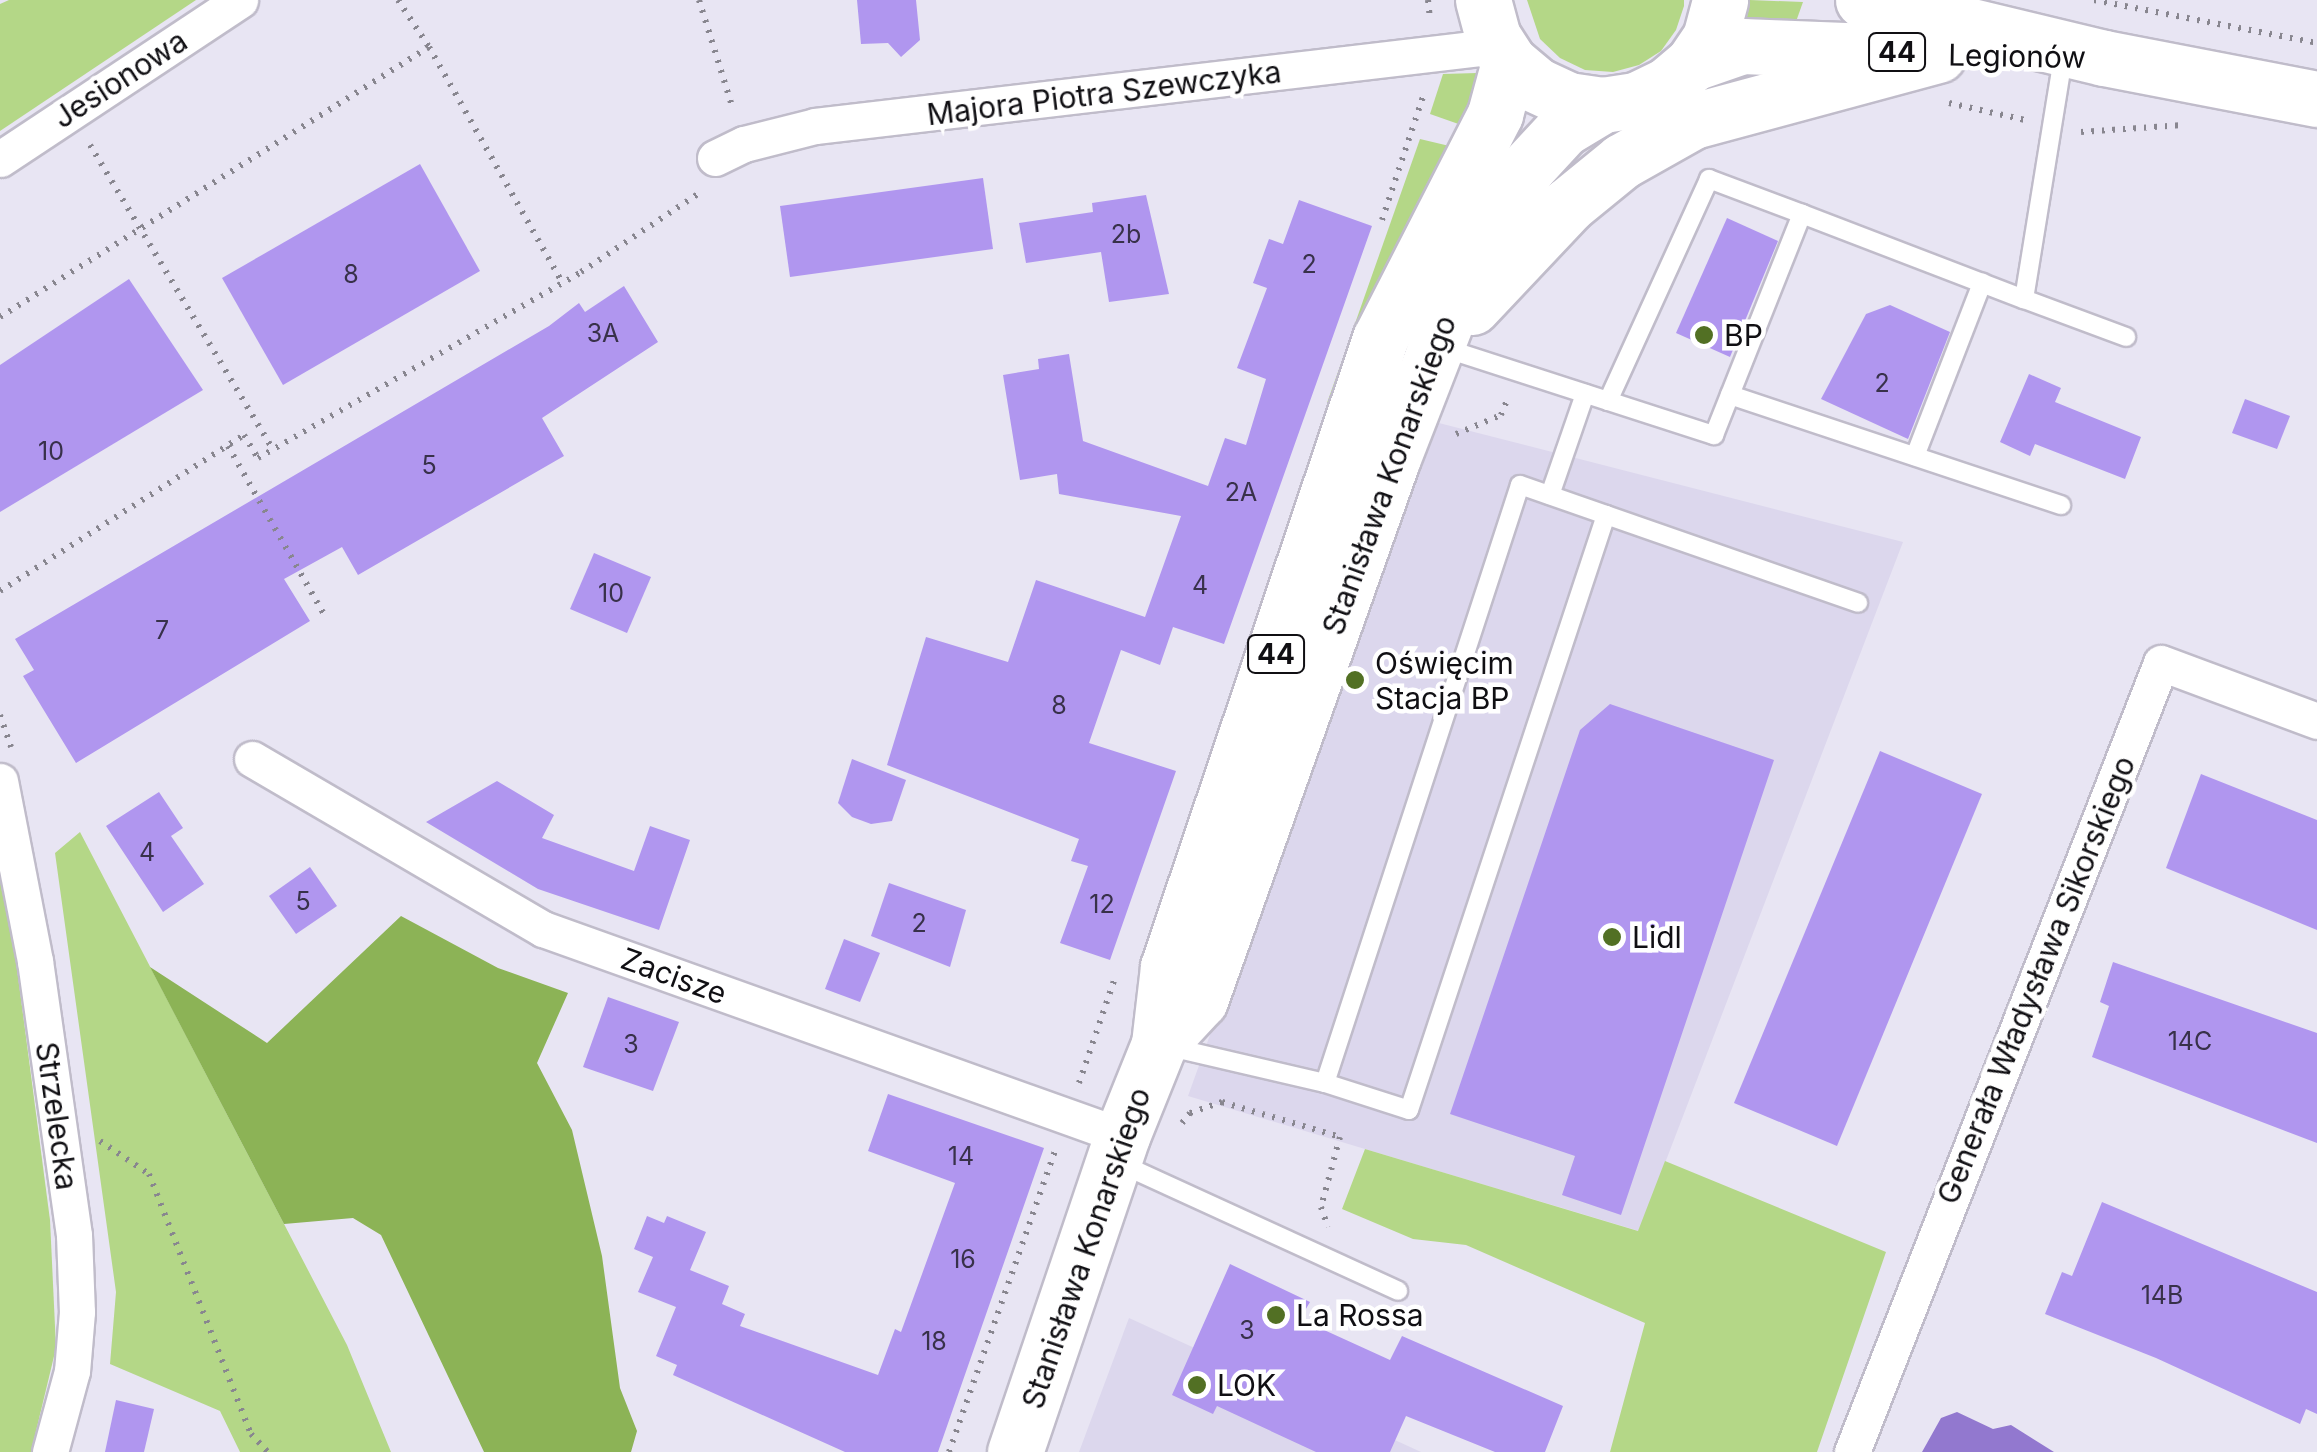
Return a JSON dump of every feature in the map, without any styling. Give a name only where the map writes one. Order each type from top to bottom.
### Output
[{"type":"main road","name":"44","points":[[1495,33],[1536,85],[1568,100],[1603,105],[1636,100],[1668,85],[1693,64],[1710,38],[1720,0]]},
{"type":"main road","name":"Legionów","points":[[1863,0],[2084,58],[2317,99]]},
{"type":"main road","name":"Stanisława Konarskiego","points":[[1015,1452],[1118,1148],[1159,1044],[1168,968],[1380,338],[1495,114],[1495,33]]},
{"type":"main road","name":"Legionów","points":[[1693,64],[1742,46],[2084,58]]},
{"type":"main road","points":[[1435,346],[1568,205],[1622,161],[1694,121],[1938,54]]},
{"type":"main road","name":"Stanisława Konarskiego","points":[[1159,1044],[1200,1000],[1461,283],[1528,168],[1562,130],[1603,105]]},
{"type":"street","name":"Jesionowa","points":[[0,159],[240,0]]},
{"type":"street","name":"Majora Piotra Szewczyka","points":[[723,162],[814,126],[1481,48],[1495,33]]},
{"type":"street","name":"Generała Władysława Sikorskiego","points":[[1852,1452],[2161,663],[2317,721]]},
{"type":"street","name":"Zacisze","points":[[252,760],[543,929],[1118,1148]]},
{"type":"street","name":"Strzelecka","points":[[0,782],[36,961],[74,1234],[77,1312],[72,1371],[50,1452]]},
{"type":"lane","points":[[2024,299],[2084,58]]},
{"type":"lane","points":[[1608,402],[1709,178],[2126,337]]},
{"type":"lane","points":[[1435,346],[1714,435],[1802,214]]},
{"type":"lane","points":[[1915,456],[1982,283]]},
{"type":"lane","points":[[1550,494],[1584,394]]},
{"type":"lane","points":[[1730,395],[2061,504]]},
{"type":"lane","points":[[1325,1082],[1520,485],[1858,603]]},
{"type":"lane","points":[[1159,1044],[1325,1082],[1409,1110],[1606,514]]},
{"type":"lane","points":[[1118,1148],[1342,1266],[1398,1291]]},
{"type":"path","points":[[398,0],[430,47],[562,282]]},
{"type":"path","points":[[0,590],[244,436],[258,458],[652,228],[723,162],[699,0]]},
{"type":"path","points":[[2094,0],[2317,43]]},
{"type":"path","points":[[0,317],[430,47]]},
{"type":"path","points":[[1410,87],[1425,88]]},
{"type":"path","points":[[82,131],[272,450]]},
{"type":"path","points":[[228,446],[325,616]]},
{"type":"path","points":[[1222,1102],[1340,1138],[1322,1207],[1342,1266]]},
{"type":"path","points":[[93,1136],[149,1174],[251,1434],[268,1452]]},
{"type":"shaded area","points":[[1431,421],[1903,542],[1639,1231],[1188,1096]]},
{"type":"shaded area","points":[[1129,1318],[1421,1452],[1079,1452]]},
{"type":"shaded area","points":[[1957,1412],[1993,1429],[2011,1425],[2054,1452],[1922,1452],[1941,1418]]},
{"type":"green space","points":[[9,0],[196,0],[0,131],[0,4]]},
{"type":"green space","points":[[1527,0],[1684,0],[1684,6],[1676,30],[1661,51],[1639,65],[1613,72],[1585,70],[1560,58],[1540,39]]},
{"type":"green space","points":[[1750,0],[1803,2],[1793,30],[1745,28]]},
{"type":"green space","points":[[1477,73],[1467,127],[1430,114],[1443,74]]},
{"type":"green space","points":[[1420,139],[1462,149],[1344,397],[1327,403]]},
{"type":"green space","points":[[80,832],[347,1345],[391,1452],[240,1452],[220,1411],[110,1364],[116,1292],[55,853]]},
{"type":"green space","points":[[0,839],[50,1220],[56,1348],[31,1452],[0,1452]]},
{"type":"green space","points":[[401,916],[498,968],[568,993],[537,1063],[572,1130],[602,1256],[620,1388],[637,1431],[631,1452],[484,1452],[381,1235],[353,1218],[284,1224],[150,967],[267,1043]]},
{"type":"green space","points":[[1365,1149],[1638,1231],[1665,1161],[1886,1252],[1817,1452],[1610,1452],[1645,1323],[1466,1245],[1413,1239],[1342,1209]]},
{"type":"building","points":[[857,0],[916,0],[920,40],[901,57],[888,43],[861,44]]},
{"type":"building","points":[[420,164],[480,271],[283,385],[222,278]]},
{"type":"building","points":[[983,178],[993,249],[790,277],[780,206]]},
{"type":"building","points":[[1146,195],[1169,294],[1109,302],[1101,252],[1026,263],[1019,223],[1093,212],[1092,203]]},
{"type":"building","points":[[1299,200],[1372,226],[1224,644],[1173,627],[1160,665],[1121,650],[1089,743],[1176,771],[1110,960],[1060,943],[1088,866],[1071,861],[1079,839],[887,765],[926,637],[1008,662],[1036,580],[1145,617],[1181,516],[1059,494],[1057,474],[1020,480],[1003,375],[1039,369],[1038,359],[1069,354],[1083,441],[1208,486],[1225,438],[1246,445],[1266,379],[1237,368],[1267,288],[1253,283],[1269,239],[1283,244]]},
{"type":"building","points":[[1727,218],[1778,241],[1730,357],[1676,333]]},
{"type":"building","points":[[129,279],[203,390],[0,512],[0,365]]},
{"type":"building","points":[[624,286],[658,342],[542,418],[564,456],[358,575],[342,547],[284,579],[310,621],[76,763],[23,676],[34,670],[15,639],[549,326],[579,303],[585,312]]},
{"type":"building","points":[[1890,305],[1950,332],[1908,439],[1821,399],[1866,314]]},
{"type":"building","points":[[2029,374],[2061,388],[2055,402],[2141,437],[2125,479],[2035,444],[2030,456],[2000,442]]},
{"type":"building","points":[[2245,399],[2290,416],[2277,449],[2232,433]]},
{"type":"building","points":[[594,553],[651,577],[627,633],[570,609]]},
{"type":"building","name":"Lidl","points":[[1610,704],[1774,760],[1621,1215],[1562,1195],[1575,1156],[1450,1114],[1580,730]]},
{"type":"building","points":[[1880,751],[1982,794],[1837,1146],[1734,1103]]},
{"type":"building","points":[[852,759],[906,780],[892,821],[871,824],[852,817],[838,803]]},
{"type":"building","points":[[2201,774],[2317,820],[2317,930],[2166,868]]},
{"type":"building","points":[[497,781],[554,815],[542,838],[634,871],[650,826],[690,840],[659,930],[538,889],[426,822]]},
{"type":"building","points":[[159,792],[183,828],[171,836],[204,884],[163,912],[106,826]]},
{"type":"building","points":[[310,867],[337,906],[296,934],[269,896]]},
{"type":"building","points":[[889,883],[966,910],[950,967],[871,936]]},
{"type":"building","points":[[844,939],[880,953],[860,1002],[825,989]]},
{"type":"building","points":[[2113,962],[2317,1033],[2317,1143],[2092,1057],[2109,1006],[2100,1002]]},
{"type":"building","points":[[608,997],[679,1022],[653,1091],[583,1067]]},
{"type":"building","points":[[888,1094],[1044,1148],[938,1452],[845,1452],[673,1375],[677,1365],[656,1356],[676,1307],[638,1292],[653,1257],[634,1249],[647,1216],[664,1223],[667,1216],[706,1232],[690,1270],[729,1286],[722,1304],[745,1314],[740,1326],[878,1375],[895,1329],[901,1332],[955,1183],[868,1151]]},
{"type":"building","points":[[2102,1202],[2317,1292],[2317,1414],[2306,1409],[2300,1424],[2156,1358],[2045,1314],[2062,1272],[2072,1276]]},
{"type":"building","points":[[1230,1264],[1310,1302],[1300,1319],[1390,1360],[1402,1336],[1563,1406],[1545,1452],[1495,1452],[1406,1416],[1390,1452],[1316,1452],[1217,1406],[1213,1414],[1172,1395]]},
{"type":"building","points":[[116,1400],[154,1409],[144,1452],[105,1452]]},
{"type":"place","name":"BP","points":[[1704,335]]},
{"type":"place","name":"Oświęcim Stacja BP","points":[[1355,680]]},
{"type":"place","name":"Lidl","points":[[1612,937]]},
{"type":"place","name":"La Rossa","points":[[1276,1315]]},
{"type":"place","name":"LOK","points":[[1197,1385]]}]
